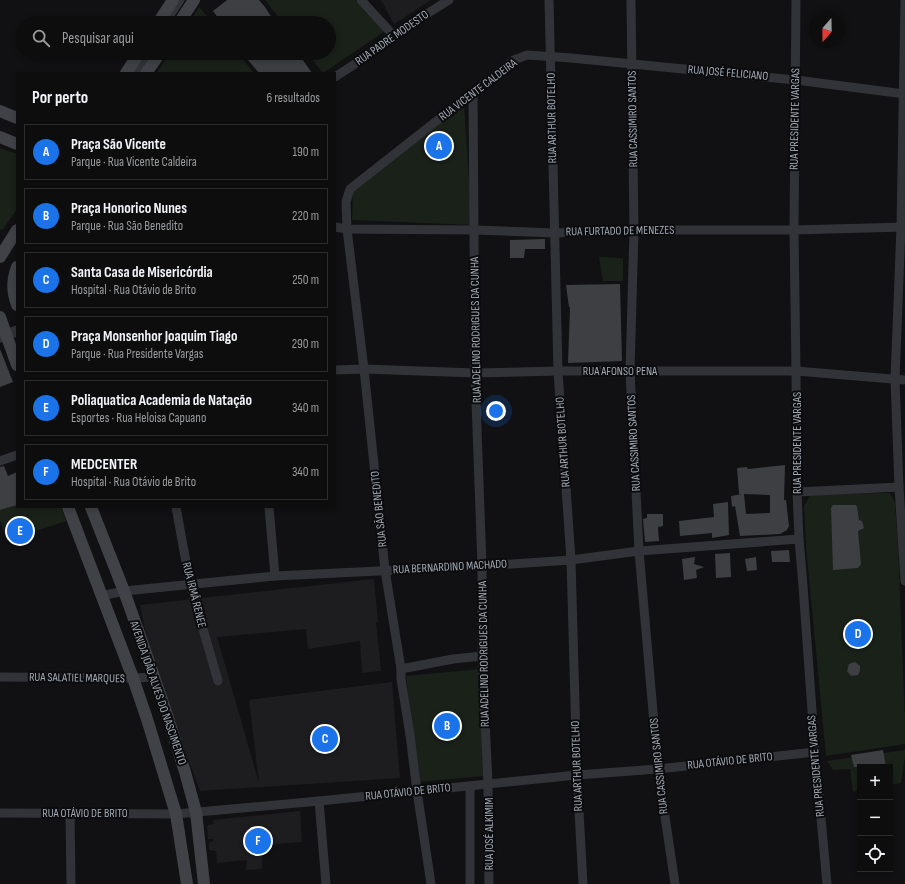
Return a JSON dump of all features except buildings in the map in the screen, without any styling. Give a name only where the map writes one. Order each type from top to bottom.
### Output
[{"type":"main road","points":[[163,16],[174,0]]},
{"type":"main road","points":[[184,16],[194,0]]},
{"type":"main road","points":[[127,72],[134,60]]},
{"type":"main road","points":[[147,72],[155,60]]},
{"type":"main road","points":[[0,111],[16,118]]},
{"type":"main road","points":[[0,137],[16,144]]},
{"type":"main road","points":[[0,257],[5,243],[16,231]]},
{"type":"main road","points":[[16,272],[13,286],[16,302]]},
{"type":"main road","points":[[0,317],[8,334],[16,362]]},
{"type":"main road","points":[[68,508],[147,719],[176,814],[187,884]]},
{"type":"main road","name":"AVENIDA JOÃO ALVES DO NASCIMENTO","points":[[91,508],[124,592],[167,715],[196,812],[204,884]]},
{"type":"main road","points":[[147,719],[167,715]]},
{"type":"street","points":[[171,16],[181,0]]},
{"type":"street","points":[[361,0],[393,35]]},
{"type":"street","name":"RUA PADRE MODESTO","points":[[336,76],[361,60],[393,35],[449,0]]},
{"type":"street","name":"RUA ARTHUR BOTELHO","points":[[549,0],[558,371],[571,560],[577,775],[583,884]]},
{"type":"street","name":"RUA CASSIMIRO SANTOS","points":[[631,0],[634,230],[630,370],[639,552],[658,769],[674,884]]},
{"type":"street","name":"RUA PRESIDENTE VARGAS","points":[[796,0],[794,230],[796,492],[815,752],[827,884]]},
{"type":"street","points":[[905,0],[903,227],[895,379],[899,486],[904,538],[905,581]]},
{"type":"street","name":"RUA VICENTE CALDEIRA","points":[[347,229],[346,202],[350,189],[514,60],[527,56],[550,57]]},
{"type":"street","name":"RUA JOSÉ FELICIANO","points":[[550,57],[796,80],[904,94]]},
{"type":"street","points":[[136,72],[143,60]]},
{"type":"street","name":"RUA ADELINO RODRIGUES DA CUNHA","points":[[473,92],[475,373],[482,566],[482,656],[488,784]]},
{"type":"street","name":"RUA FURTADO DE MENEZES","points":[[336,227],[347,229],[475,230],[555,233],[634,230],[794,230],[903,227]]},
{"type":"street","name":"RUA SÃO BENEDITO","points":[[347,229],[364,369],[385,570],[401,669],[401,679],[431,884]]},
{"type":"street","name":"RUA AFONSO PENA","points":[[336,370],[364,369],[475,373],[630,370],[796,371],[905,380]]},
{"type":"street","points":[[0,461],[16,455]]},
{"type":"street","points":[[796,492],[899,486]]},
{"type":"street","name":"RUA IRMÃ RENEE","points":[[176,508],[190,584],[218,681]]},
{"type":"street","points":[[269,508],[275,576]]},
{"type":"street","name":"RUA BERNARDINO MACHADO","points":[[101,596],[190,584],[275,576],[571,560],[639,552],[799,540]]},
{"type":"street","points":[[401,669],[453,659],[482,656]]},
{"type":"street","name":"RUA SALATIEL MARQUES","points":[[0,677],[154,677]]},
{"type":"street","name":"RUA OTÁVIO DE BRITO","points":[[0,813],[176,814],[417,792],[577,775],[658,769],[815,752]]},
{"type":"street","name":"RUA JOSÉ ALKIMIM","points":[[488,784],[489,884]]},
{"type":"street","points":[[470,786],[470,884]]},
{"type":"street","points":[[318,801],[326,884]]},
{"type":"street","points":[[70,813],[71,884]]},
{"type":"shaded area","points":[[265,0],[355,0],[385,31],[324,72],[322,72],[313,60],[336,60],[336,16],[278,16]]},
{"type":"shaded area","points":[[381,0],[431,0],[394,24]]},
{"type":"shaded area","points":[[199,7],[207,16],[193,16]]},
{"type":"shaded area","points":[[165,60],[244,60],[253,72],[158,72]]},
{"type":"shaded area","points":[[464,105],[472,225],[352,220],[353,191]]},
{"type":"shaded area","points":[[0,148],[16,154],[16,210],[3,229],[0,230]]},
{"type":"shaded area","points":[[599,257],[623,258],[623,281],[603,281]]},
{"type":"shaded area","points":[[890,493],[895,503],[898,545],[905,744],[826,756],[806,547],[804,506],[811,494]]},
{"type":"shaded area","points":[[16,505],[16,508],[61,508],[66,521],[7,541],[0,521],[0,510]]},
{"type":"shaded area","points":[[374,579],[378,622],[376,622],[381,671],[362,673],[360,641],[308,649],[306,629],[217,637],[259,783],[249,700],[392,682],[400,778],[200,791],[151,659],[140,605]]},
{"type":"shaded area","points":[[480,669],[483,776],[419,782],[406,676]]},
{"type":"shaded area","points":[[905,750],[901,783],[893,784],[893,764],[857,764],[857,791],[853,792],[850,769],[833,770],[827,761]]},
{"type":"shaded area","points":[[300,811],[302,842],[266,845],[263,848],[262,869],[246,870],[247,860],[217,863],[216,851],[209,850],[209,842],[214,841],[213,839],[208,839],[207,825],[214,824],[213,820]]},
{"type":"place","name":"Praça São Vicente","points":[[439,146]]},
{"type":"place","name":"Poliaquatica Academia de Natação","points":[[20,531]]},
{"type":"place","name":"Praça Monsenhor Joaquim Tiago","points":[[858,634]]},
{"type":"place","name":"Praça Honorico Nunes","points":[[447,726]]},
{"type":"place","name":"Santa Casa de Misericórdia","points":[[325,739]]},
{"type":"place","name":"MEDCENTER","points":[[258,841]]}]
